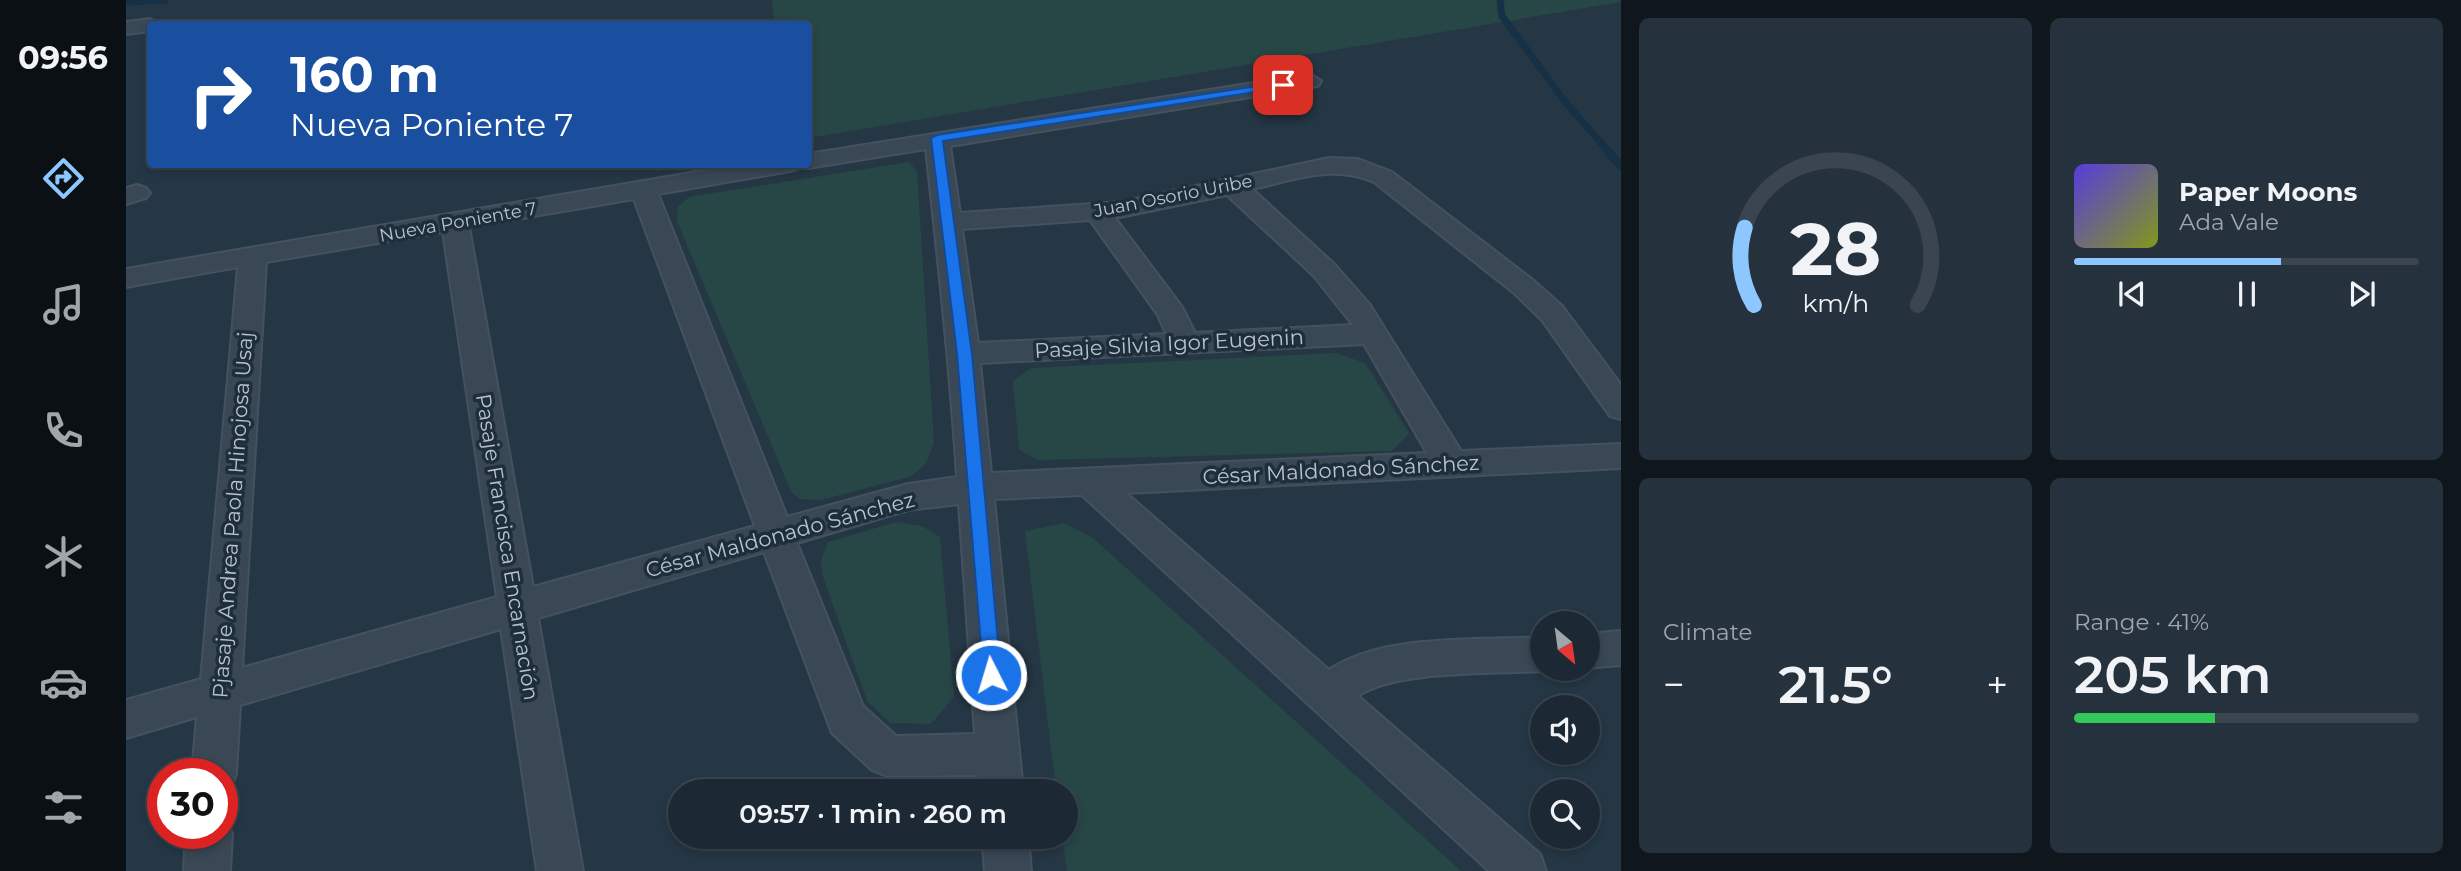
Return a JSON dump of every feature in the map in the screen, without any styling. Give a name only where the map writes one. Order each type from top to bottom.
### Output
[{"type":"street","points":[[126,28],[147,25]]},
{"type":"street","points":[[812,160],[937,138],[1310,81]]},
{"type":"street","points":[[937,138],[945,222],[964,354],[1000,779]]},
{"type":"street","name":"Juan Osorio Uribe","points":[[945,222],[1098,213],[1329,165],[1358,166],[1383,177],[1524,287],[1552,313],[1621,408]]},
{"type":"street","name":"Nueva Poniente 7","points":[[126,278],[768,168]]},
{"type":"street","points":[[1232,185],[1324,270],[1360,312],[1451,464]]},
{"type":"street","points":[[644,191],[847,719],[887,756],[998,754]]},
{"type":"street","points":[[1098,213],[1172,314],[1185,344]]},
{"type":"street","name":"Pasaje Francisca Encarnación","points":[[454,222],[560,871]]},
{"type":"street","name":"Pjasaje Andrea Paola Hinojosa Usaj","points":[[215,758],[253,256]]},
{"type":"street","name":"Pasaje Silvia Igor Eugenin","points":[[964,354],[1373,334]]},
{"type":"street","name":"César Maldonado Sánchez","points":[[126,719],[908,498],[976,489],[1091,482],[1621,456]]},
{"type":"street","points":[[1091,482],[1523,871]]},
{"type":"street","points":[[1600,650],[1621,648]]},
{"type":"street","points":[[1327,695],[1360,672],[1395,663],[1530,655]]},
{"type":"street","points":[[206,871],[208,849]]},
{"type":"street","points":[[1006,849],[1008,871]]},
{"type":"green space","points":[[772,0],[1621,0],[812,137],[812,21],[775,21]]},
{"type":"green space","points":[[909,162],[917,171],[934,443],[926,463],[912,476],[821,500],[799,499],[791,491],[677,221],[678,207],[689,197]]},
{"type":"green space","points":[[1336,353],[1365,363],[1409,433],[1392,451],[1037,460],[1019,450],[1013,381],[1031,368]]},
{"type":"green space","points":[[896,522],[922,526],[940,537],[954,697],[931,724],[890,723],[867,701],[823,577],[821,561],[828,542]]},
{"type":"green space","points":[[1065,523],[1093,538],[1461,871],[1067,871],[1064,849],[1078,849],[1078,779],[1055,779],[1025,531]]},
{"type":"waterway","points":[[126,2],[165,0]]},
{"type":"waterway","points":[[1500,0],[1502,16],[1566,103],[1610,153]]},
{"type":"waterway","points":[[1608,152],[1621,166]]},
{"type":"route","points":[[991,675],[964,354],[945,222],[937,138],[1283,85]]}]
